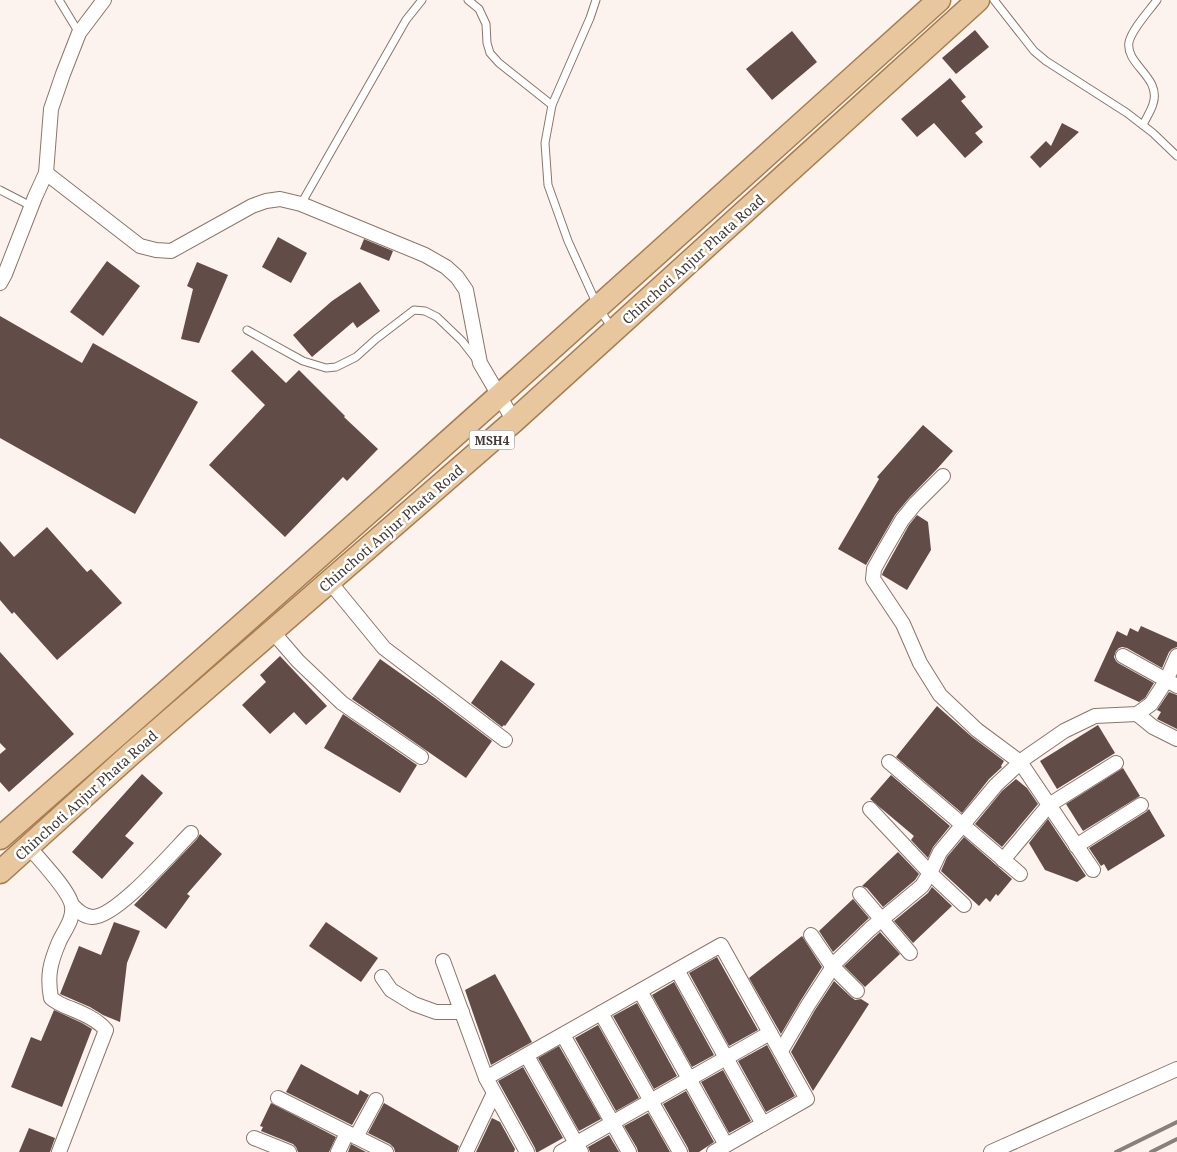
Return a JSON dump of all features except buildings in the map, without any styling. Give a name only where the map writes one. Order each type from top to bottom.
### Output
[{"type":"main road","name":"Chinchoti Anjur Phata Road","points":[[0,838],[112,741],[500,396],[939,0]]},
{"type":"main road","name":"Chinchoti Anjur Phata Road","points":[[0,872],[132,753],[514,421],[978,0]]},
{"type":"street","points":[[0,283],[46,173],[51,109],[79,34],[104,0]]},
{"type":"street","points":[[46,173],[140,246],[156,250],[171,251],[252,206],[280,199],[301,204],[425,255],[446,267],[457,277],[466,290],[480,363],[514,421]]},
{"type":"street","points":[[943,476],[902,520],[874,569],[873,579],[903,624],[920,663],[940,695],[978,730],[1020,762],[1092,870]]},
{"type":"street","points":[[329,582],[384,648],[505,740]]},
{"type":"street","points":[[272,631],[298,661],[342,704],[421,757]]},
{"type":"street","points":[[1123,656],[1172,683]]},
{"type":"street","points":[[781,1051],[832,966],[870,929],[922,886],[940,852],[996,785],[1020,762],[1064,731],[1095,716],[1137,714],[1151,704],[1172,683],[1177,656]]},
{"type":"street","points":[[1137,714],[1153,727],[1177,739]]},
{"type":"street","points":[[889,762],[1020,874]]},
{"type":"street","points":[[1003,860],[1049,805],[1116,763]]},
{"type":"street","points":[[1076,846],[1141,805]]},
{"type":"street","points":[[870,809],[930,873],[964,905]]},
{"type":"street","points":[[29,847],[55,878],[72,906],[81,914],[90,917],[100,916],[128,898],[191,833]]},
{"type":"street","points":[[860,894],[910,953]]},
{"type":"street","points":[[59,1152],[106,1030],[102,1024],[61,1005],[51,998],[48,984],[50,966],[71,918],[72,906]]},
{"type":"street","points":[[811,935],[832,966],[858,991]]},
{"type":"street","points":[[486,1078],[721,945],[807,1099],[720,1148],[689,1079],[640,991]]},
{"type":"street","points":[[444,962],[486,1078],[525,1151]]},
{"type":"street","points":[[677,970],[763,1124]]},
{"type":"street","points":[[382,976],[391,990],[414,1004],[436,1012],[462,1012]]},
{"type":"street","points":[[602,1013],[680,1152]]},
{"type":"street","points":[[561,1152],[579,1148],[612,1123],[770,1033]]},
{"type":"street","points":[[563,1035],[629,1152]]},
{"type":"street","points":[[527,1056],[579,1148]]},
{"type":"street","points":[[991,1152],[1177,1069]]},
{"type":"street","points":[[466,1152],[494,1092]]},
{"type":"street","points":[[278,1098],[386,1152]]},
{"type":"street","points":[[338,1152],[376,1100]]},
{"type":"street","points":[[254,1138],[289,1152]]},
{"type":"lane","points":[[59,0],[79,34]]},
{"type":"lane","points":[[301,204],[406,20],[422,0]]},
{"type":"lane","points":[[468,0],[479,9],[486,24],[487,43],[490,53],[499,63],[552,106]]},
{"type":"lane","points":[[596,0],[552,106],[545,143],[548,185],[568,241],[598,307],[613,330]]},
{"type":"lane","points":[[994,0],[1034,51],[1046,61],[1127,113],[1177,156]]},
{"type":"lane","points":[[1143,125],[1153,104],[1155,94],[1151,82],[1134,60],[1129,49],[1129,41],[1134,30],[1157,0]]},
{"type":"lane","points":[[0,190],[31,206]]},
{"type":"lane","points":[[247,330],[303,361],[326,368],[336,367],[356,357],[414,310],[425,310],[437,317],[462,341],[480,363]]},
{"type":"railway","points":[[1116,1152],[1177,1122]]},
{"type":"railway","points":[[1151,1152],[1177,1139]]}]
